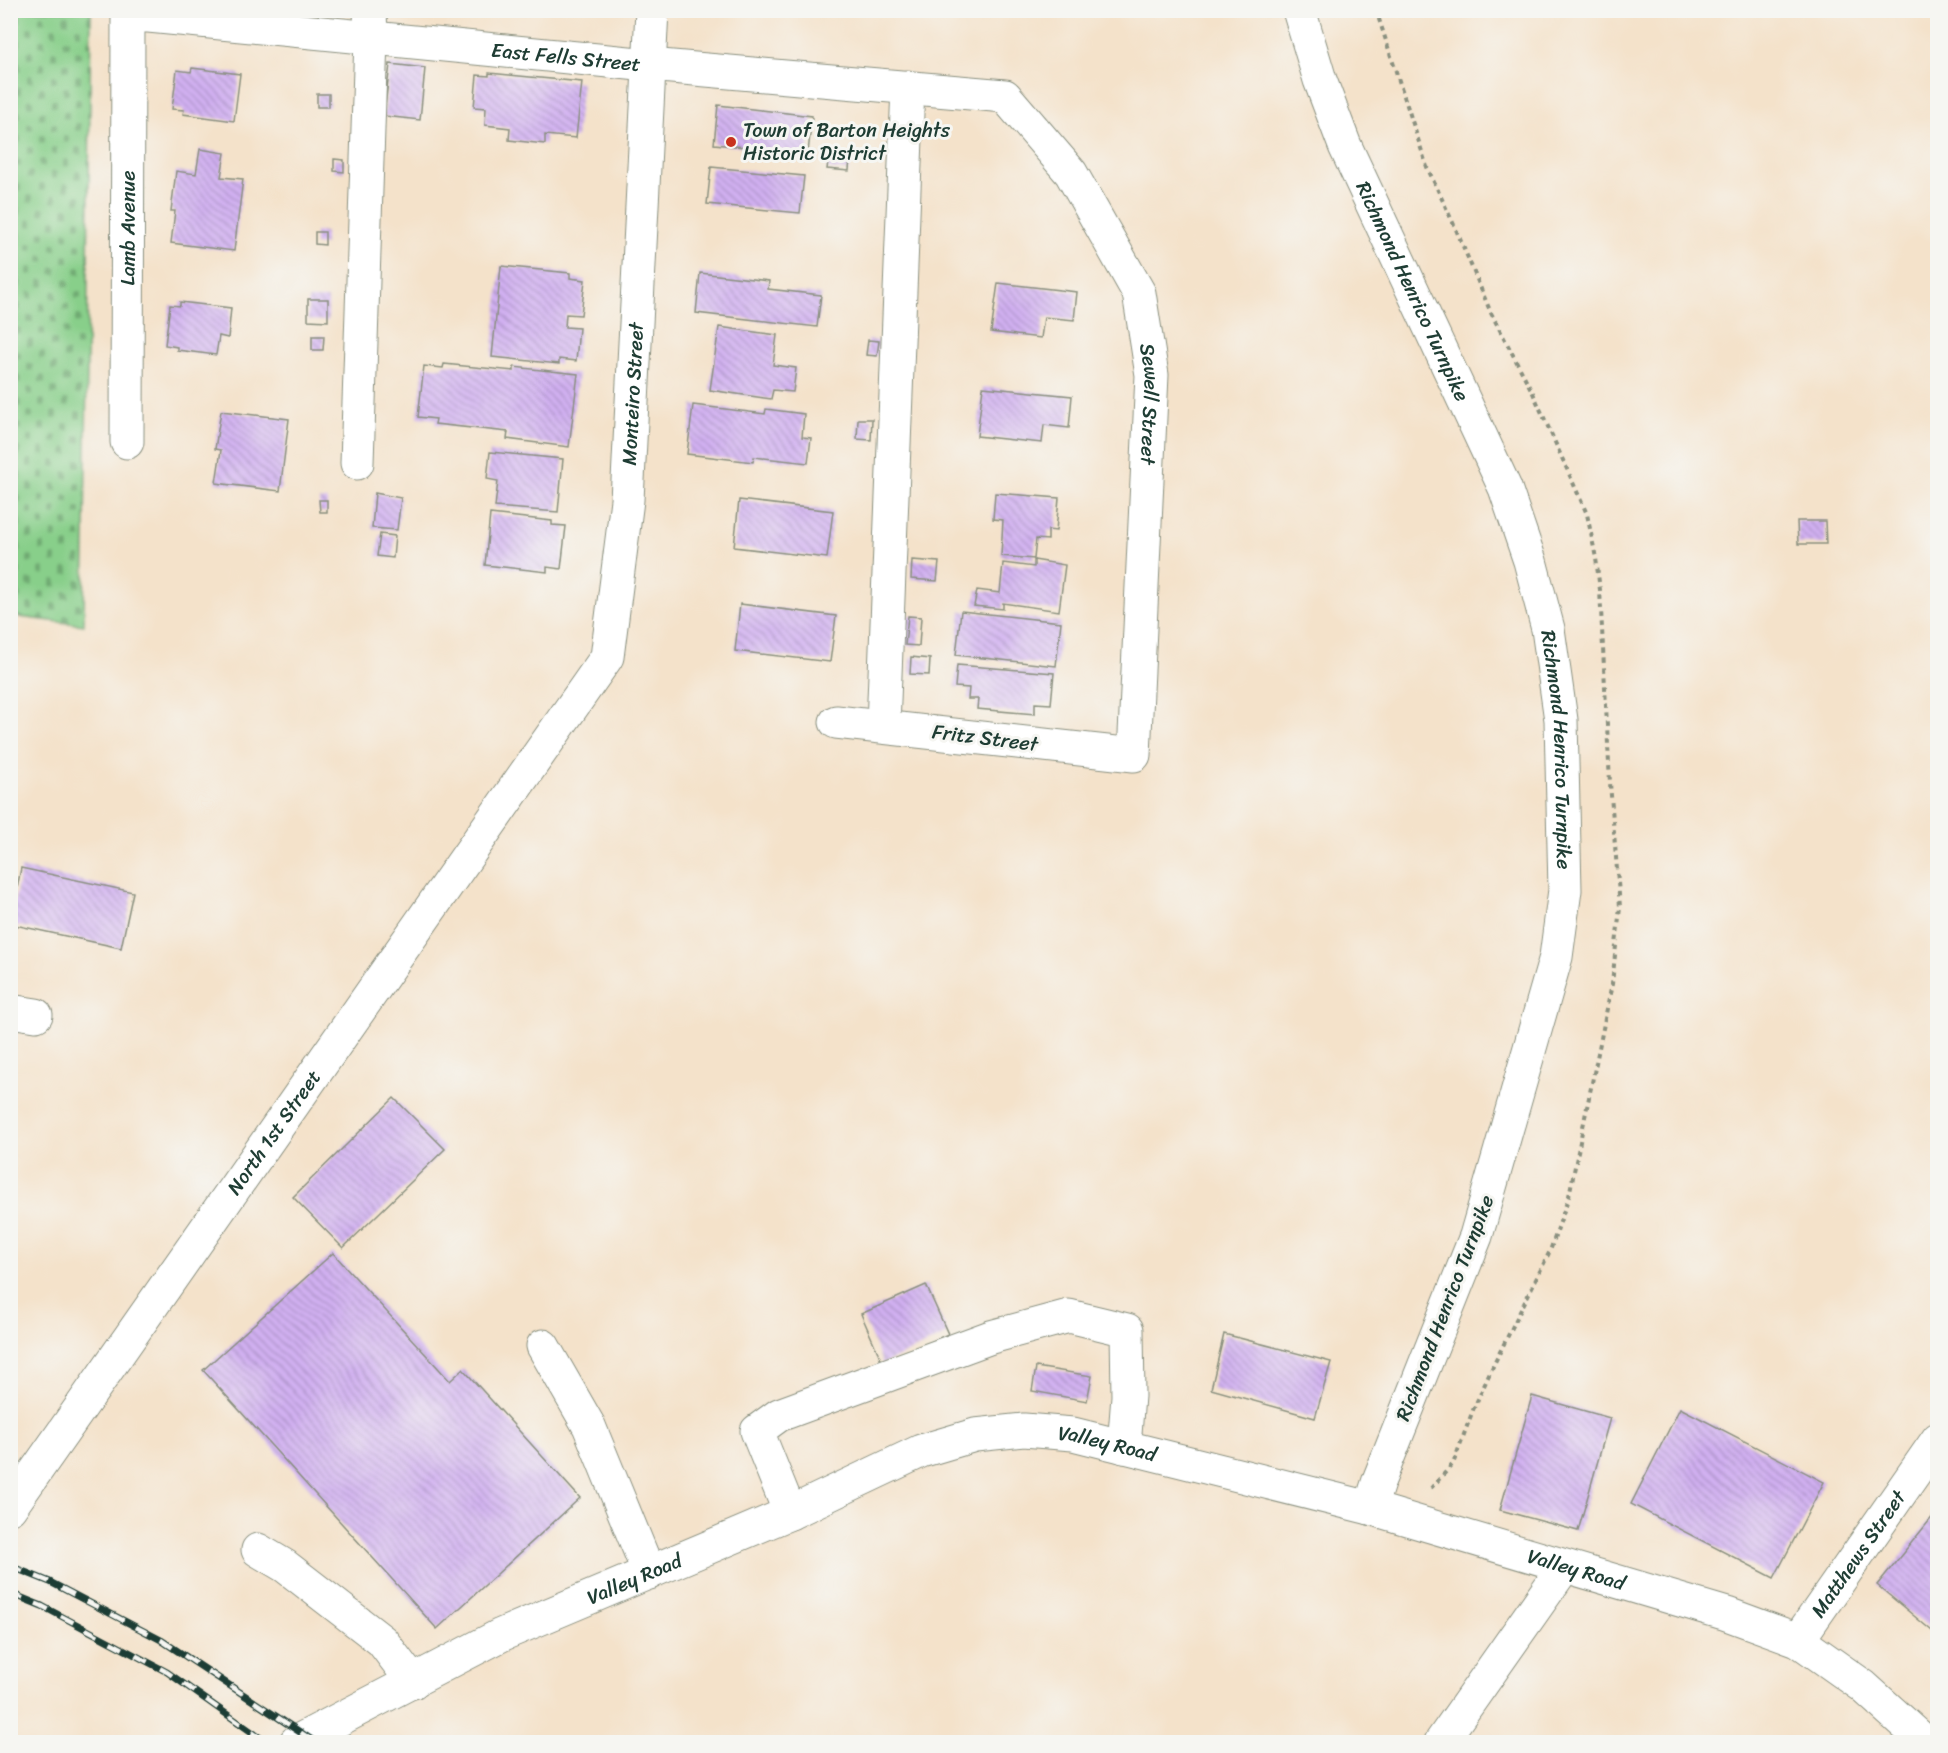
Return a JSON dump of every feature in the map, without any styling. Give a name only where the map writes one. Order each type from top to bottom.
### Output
[{"type":"street","name":"Monteiro Street","points":[[538,757],[607,657],[627,500],[652,10]]},
{"type":"street","name":"Richmond Henrico Turnpike","points":[[1299,10],[1320,80],[1345,146],[1505,488],[1530,561],[1548,629],[1561,720],[1565,890],[1556,957],[1476,1236],[1383,1469],[1370,1508]]},
{"type":"street","name":"East Fells Street","points":[[128,14],[371,24],[649,65],[1005,96]]},
{"type":"street","name":"Lamb Avenue","points":[[127,442],[128,14]]},
{"type":"street","points":[[357,463],[371,24]]},
{"type":"street","points":[[884,726],[908,87]]},
{"type":"street","name":"Sewell Street","points":[[1005,96],[1071,173],[1140,293],[1152,375],[1134,755]]},
{"type":"street","name":"Fritz Street","points":[[836,722],[1134,755]]},
{"type":"street","name":"North 1st Street","points":[[10,1508],[538,757]]},
{"type":"street","points":[[790,1513],[757,1431],[779,1415],[991,1337],[1069,1316],[1127,1330],[1128,1396],[1124,1447]]},
{"type":"street","points":[[543,1346],[589,1425],[649,1573]]},
{"type":"street","name":"Valley Road","points":[[296,1743],[501,1635],[790,1513],[921,1451],[975,1435],[1024,1430],[1073,1434],[1370,1508],[1727,1614],[1798,1640],[1863,1686],[1924,1743]]},
{"type":"street","name":"Matthews Street","points":[[1798,1640],[1938,1439]]},
{"type":"street","points":[[258,1550],[285,1566],[382,1641],[412,1682]]},
{"type":"street","points":[[1441,1743],[1564,1567]]},
{"type":"green space","points":[[11,10],[91,11],[84,625],[11,616]]},
{"type":"building","points":[[390,64],[425,68],[420,120],[384,116]]},
{"type":"building","points":[[192,68],[240,74],[234,121],[183,114],[184,110],[172,109],[177,70],[191,72]]},
{"type":"building","points":[[489,73],[582,82],[576,138],[545,135],[545,144],[509,140],[510,128],[485,125],[486,108],[474,107],[477,75],[489,76]]},
{"type":"building","points":[[317,94],[329,94],[329,107],[317,107]]},
{"type":"building","points":[[718,105],[812,116],[808,153],[714,144]]},
{"type":"building","points":[[200,149],[225,153],[221,177],[243,179],[234,251],[171,243],[175,211],[171,211],[176,171],[196,174]]},
{"type":"building","points":[[829,154],[850,156],[849,171],[827,169]]},
{"type":"building","points":[[334,159],[344,160],[344,172],[334,171]]},
{"type":"building","points":[[711,167],[804,176],[800,213],[707,204]]},
{"type":"building","points":[[315,232],[325,232],[325,245],[315,244]]},
{"type":"building","points":[[501,266],[570,273],[570,278],[585,280],[581,315],[566,314],[565,327],[579,328],[576,361],[559,359],[559,364],[492,357]]},
{"type":"building","points":[[700,273],[769,281],[768,289],[821,295],[817,327],[696,313]]},
{"type":"building","points":[[998,283],[1077,292],[1074,320],[1044,317],[1041,338],[991,332]]},
{"type":"building","points":[[308,299],[328,299],[328,321],[308,320]]},
{"type":"building","points":[[180,302],[231,308],[228,338],[219,336],[216,355],[177,350],[177,347],[165,345],[170,305],[180,306]]},
{"type":"building","points":[[719,327],[777,335],[773,365],[796,368],[793,392],[773,390],[771,399],[710,390]]},
{"type":"building","points":[[312,336],[324,336],[323,350],[312,350]]},
{"type":"building","points":[[868,340],[879,341],[877,356],[866,355]]},
{"type":"building","points":[[444,364],[514,371],[514,367],[578,374],[569,447],[507,439],[508,432],[435,424],[436,419],[418,417],[424,366],[443,368]]},
{"type":"building","points":[[983,387],[1072,396],[1069,428],[1044,425],[1042,443],[977,436]]},
{"type":"building","points":[[693,405],[765,414],[766,409],[804,414],[802,437],[811,438],[808,463],[754,457],[753,462],[687,454]]},
{"type":"building","points":[[221,411],[289,419],[280,491],[216,483],[221,450],[215,449]]},
{"type":"building","points":[[858,419],[872,419],[871,440],[857,439]]},
{"type":"building","points":[[490,452],[563,459],[558,512],[495,507],[498,481],[487,479]]},
{"type":"building","points":[[375,493],[401,498],[397,530],[372,528]]},
{"type":"building","points":[[995,493],[1059,498],[1056,531],[1048,530],[1048,540],[1036,539],[1034,559],[1001,556],[1003,520],[993,519]]},
{"type":"building","points":[[319,500],[327,500],[327,512],[320,512]]},
{"type":"building","points":[[739,500],[833,511],[827,558],[734,547]]},
{"type":"building","points":[[490,514],[552,521],[552,525],[566,526],[561,569],[547,567],[547,572],[485,565]]},
{"type":"building","points":[[1797,521],[1825,521],[1826,544],[1798,544]]},
{"type":"building","points":[[380,534],[395,536],[393,558],[377,556]]},
{"type":"building","points":[[912,560],[939,562],[937,581],[911,579]]},
{"type":"building","points":[[1034,560],[1065,565],[1059,611],[1003,603],[1003,609],[974,606],[977,590],[1000,593],[1003,563],[1034,567]]},
{"type":"building","points":[[740,604],[836,616],[830,662],[735,651]]},
{"type":"building","points":[[961,611],[1061,622],[1056,666],[956,655]]},
{"type":"building","points":[[908,616],[921,617],[919,646],[905,645]]},
{"type":"building","points":[[911,657],[930,659],[929,675],[910,674]]},
{"type":"building","points":[[957,665],[1054,673],[1051,704],[1035,703],[1035,714],[977,709],[978,699],[968,699],[969,688],[955,687]]},
{"type":"building","points":[[21,868],[133,892],[121,948],[10,924]]},
{"type":"building","points":[[394,1098],[445,1149],[343,1248],[293,1197]]},
{"type":"building","points":[[333,1253],[450,1381],[463,1369],[580,1498],[437,1629],[203,1370]]},
{"type":"building","points":[[926,1285],[948,1334],[883,1364],[861,1314]]},
{"type":"building","points":[[1224,1334],[1331,1362],[1315,1418],[1211,1389]]},
{"type":"building","points":[[1036,1367],[1092,1376],[1087,1401],[1032,1391]]},
{"type":"building","points":[[1532,1396],[1610,1418],[1578,1531],[1500,1510]]},
{"type":"building","points":[[1680,1408],[1824,1482],[1774,1578],[1631,1504]]},
{"type":"building","points":[[1934,1515],[1938,1518],[1938,1636],[1877,1585]]},
{"type":"railway","points":[[10,1566],[50,1582],[161,1640],[315,1742]]},
{"type":"railway","points":[[10,1593],[42,1606],[167,1672],[266,1742]]},
{"type":"place","name":"Town of Barton Heights Historic District","points":[[731,142]]}]
